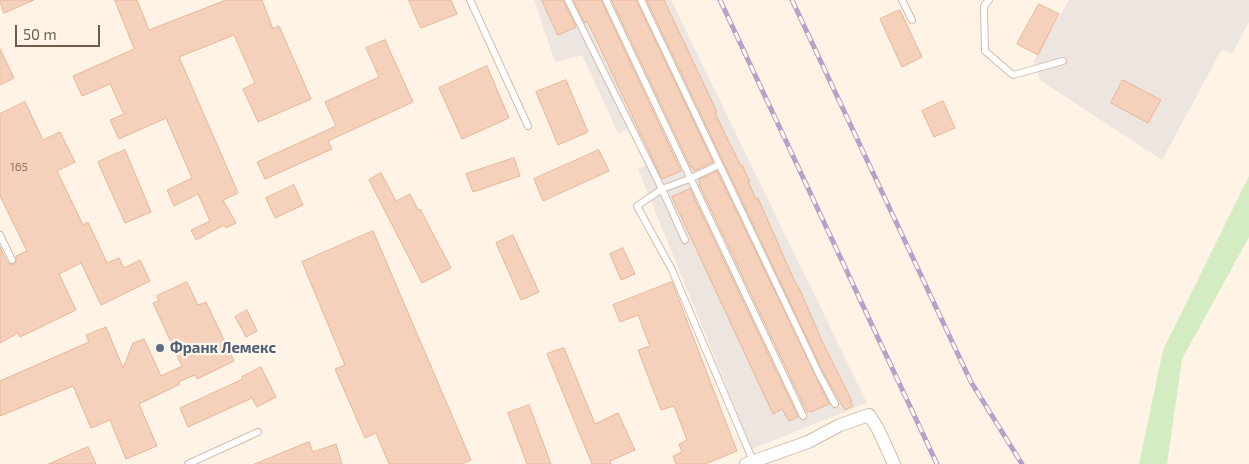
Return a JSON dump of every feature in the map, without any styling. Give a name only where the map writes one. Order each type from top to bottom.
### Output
[{"type":"street","points":[[750,462],[808,442],[840,425],[869,415],[878,429],[894,464]]},
{"type":"lane","points":[[470,0],[528,126]]},
{"type":"lane","points":[[568,0],[662,189],[685,240]]},
{"type":"lane","points":[[606,0],[689,179],[803,416]]},
{"type":"lane","points":[[641,0],[815,368],[835,404]]},
{"type":"lane","points":[[902,0],[912,20]]},
{"type":"lane","points":[[989,0],[982,3],[985,51],[1013,75],[1063,61]]},
{"type":"lane","points":[[719,165],[662,189],[637,206],[672,270],[750,462]]},
{"type":"lane","points":[[0,235],[12,260]]},
{"type":"lane","points":[[188,464],[258,432]]},
{"type":"shaded area","points":[[534,0],[671,0],[867,403],[750,450],[744,430],[638,169],[647,164],[628,129],[618,133],[582,55],[555,62]]},
{"type":"shaded area","points":[[1069,0],[1249,0],[1249,22],[1232,54],[1222,49],[1162,160],[1040,80],[1034,61]]},
{"type":"green space","points":[[1249,176],[1249,237],[1182,359],[1167,464],[1139,464],[1163,350]]},
{"type":"building","points":[[0,0],[34,0],[4,13]]},
{"type":"building","points":[[115,0],[137,0],[149,30],[226,0],[262,0],[273,29],[279,26],[311,99],[258,122],[243,89],[255,83],[234,35],[179,57],[238,193],[223,200],[236,223],[226,228],[224,225],[196,240],[191,230],[210,221],[198,194],[174,206],[167,190],[192,178],[166,118],[119,139],[110,120],[124,114],[110,84],[82,96],[73,76],[134,49]]},
{"type":"building","points":[[409,0],[451,0],[457,14],[421,28]]},
{"type":"building","points":[[542,0],[563,0],[576,27],[558,35]]},
{"type":"building","points":[[574,0],[601,0],[681,171],[662,179],[596,39],[587,21],[585,23]]},
{"type":"building","points":[[612,0],[636,0],[713,162],[694,171],[691,167]]},
{"type":"building","points":[[647,0],[664,0],[717,112],[715,113],[742,165],[756,199],[758,198],[822,341],[852,401],[850,401],[853,406],[845,410],[824,374]]},
{"type":"building","points":[[1039,4],[1059,14],[1038,55],[1017,44]]},
{"type":"building","points":[[900,10],[922,57],[902,67],[880,19]]},
{"type":"building","points":[[385,40],[413,102],[328,141],[332,149],[265,179],[257,162],[336,126],[325,102],[379,77],[366,48]]},
{"type":"building","points":[[0,49],[14,78],[0,85]]},
{"type":"building","points":[[487,66],[509,118],[462,139],[439,88]]},
{"type":"building","points":[[566,80],[588,132],[558,145],[536,92]]},
{"type":"building","points":[[1123,80],[1161,100],[1148,123],[1111,103]]},
{"type":"building","points":[[943,101],[955,128],[934,137],[922,111]]},
{"type":"building","points":[[25,102],[43,140],[60,132],[75,162],[57,171],[83,225],[88,222],[107,263],[119,258],[124,268],[140,260],[150,281],[101,305],[81,263],[59,274],[76,310],[20,337],[18,333],[0,343],[0,247],[7,262],[11,265],[16,262],[16,256],[27,251],[0,196],[0,114]]},
{"type":"building","points":[[125,150],[151,212],[125,223],[98,162]]},
{"type":"building","points":[[599,150],[609,171],[543,201],[534,179]]},
{"type":"building","points":[[514,158],[520,176],[473,192],[466,174]]},
{"type":"building","points":[[717,171],[829,404],[811,412],[807,412],[699,184],[699,180]]},
{"type":"building","points":[[381,173],[396,201],[410,194],[451,268],[422,283],[369,180]]},
{"type":"building","points":[[294,185],[303,205],[275,218],[266,198]]},
{"type":"building","points":[[690,189],[798,417],[789,421],[782,409],[773,414],[672,197]]},
{"type":"building","points":[[373,231],[471,460],[462,464],[389,464],[376,433],[365,438],[335,369],[345,365],[302,262]]},
{"type":"building","points":[[513,235],[539,292],[521,300],[496,243]]},
{"type":"building","points":[[623,248],[635,274],[621,280],[610,254]]},
{"type":"building","points":[[187,282],[198,305],[206,302],[234,361],[197,379],[195,375],[178,382],[180,384],[139,404],[157,446],[126,459],[110,420],[91,428],[73,386],[0,416],[0,381],[89,342],[86,335],[106,327],[123,368],[133,343],[144,339],[161,376],[182,366],[153,303],[159,301],[157,296]]},
{"type":"building","points":[[672,282],[737,451],[705,464],[676,464],[673,456],[682,452],[679,444],[687,440],[674,406],[661,410],[638,350],[650,346],[638,315],[620,322],[613,305]]},
{"type":"building","points":[[247,310],[257,331],[246,337],[235,317]]},
{"type":"building","points":[[564,348],[595,424],[618,413],[635,450],[610,461],[611,464],[592,464],[547,354]]},
{"type":"building","points":[[261,367],[276,397],[257,407],[252,398],[188,427],[180,408],[243,379],[242,377]]},
{"type":"building","points":[[529,405],[551,464],[527,464],[508,413]]},
{"type":"building","points":[[309,442],[313,452],[336,444],[342,464],[255,464]]},
{"type":"building","points":[[88,447],[96,464],[49,464]]},
{"type":"railway","points":[[720,0],[937,464]]},
{"type":"railway","points":[[792,0],[971,382],[1022,464]]},
{"type":"place","name":"Франк Лемекс","points":[[160,348]]}]
